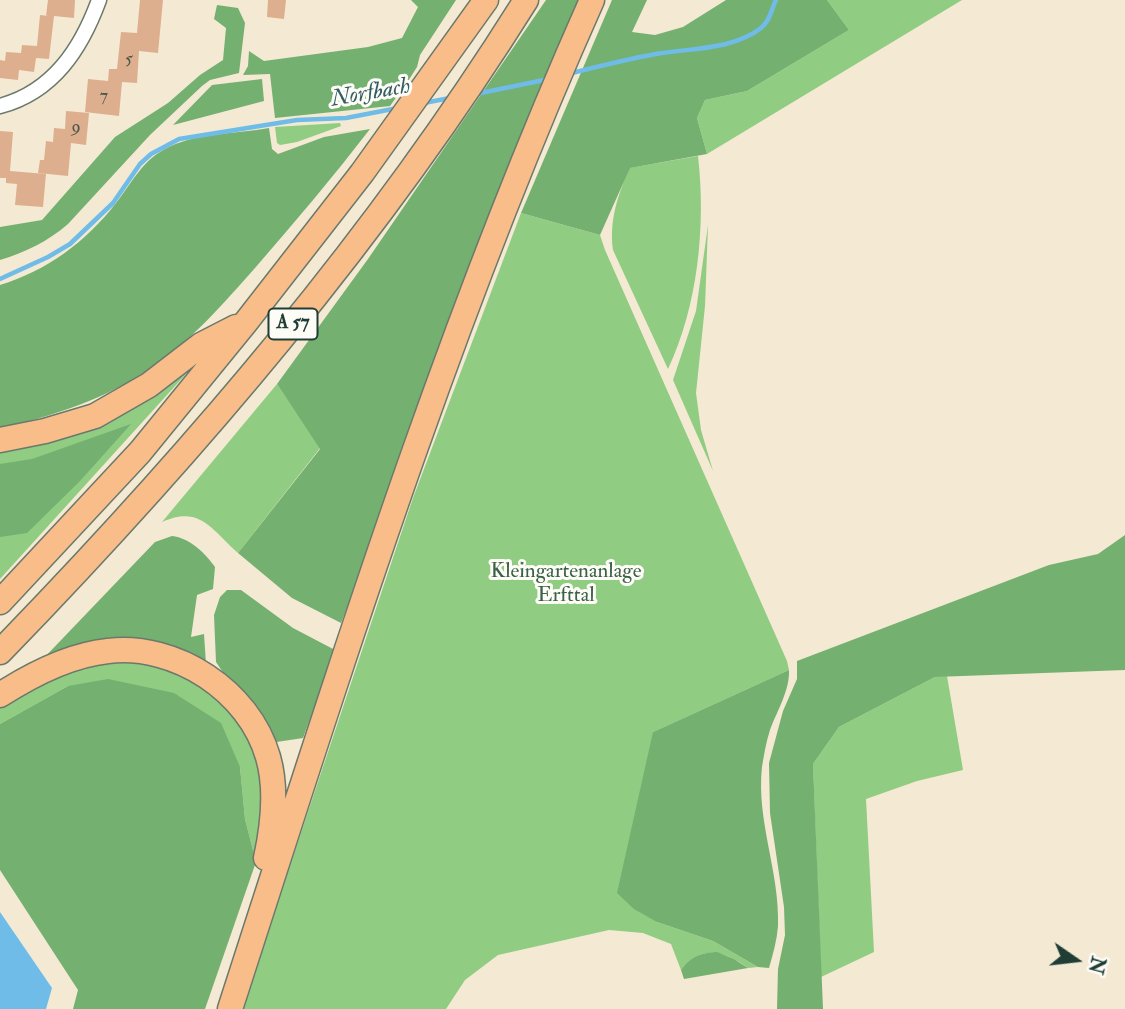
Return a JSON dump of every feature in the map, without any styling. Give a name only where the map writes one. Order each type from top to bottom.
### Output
[{"type":"highway","name":"A 57","points":[[0,602],[140,452],[246,322],[362,173],[486,0]]},
{"type":"highway","name":"A 57","points":[[0,652],[165,475],[284,336],[440,130],[526,0]]},
{"type":"highway","points":[[230,1009],[395,505],[471,297],[592,0]]},
{"type":"highway","points":[[0,440],[45,431],[95,416],[149,386],[201,345],[246,322]]},
{"type":"highway","points":[[0,695],[76,657],[108,650],[145,652],[185,664],[203,674],[225,690],[251,720],[268,758],[272,778],[269,846],[255,902],[217,1009]]},
{"type":"street","points":[[0,106],[32,93],[59,71],[79,46],[99,0]]},
{"type":"green space","points":[[411,0],[456,0],[420,55],[417,67],[390,106],[275,118],[270,74],[243,75],[248,66],[249,51],[264,61],[368,47],[402,38],[418,7]]},
{"type":"green space","points":[[546,0],[586,0],[341,623],[292,598],[238,553],[320,449],[277,384],[368,259]]},
{"type":"green space","points":[[612,0],[647,0],[632,32],[655,35],[683,27],[726,0],[827,0],[849,30],[747,91],[705,100],[697,118],[707,154],[630,168],[600,235],[521,213]]},
{"type":"green space","points":[[827,0],[962,0],[707,154],[697,118],[705,100],[747,91],[849,30]]},
{"type":"green space","points":[[217,5],[238,8],[245,23],[239,73],[210,80],[202,86],[150,135],[68,224],[36,246],[0,260],[0,227],[42,220],[115,137],[168,103],[200,75],[223,60],[226,28],[214,19]]},
{"type":"green space","points":[[262,79],[264,101],[173,125],[212,85]]},
{"type":"green space","points":[[340,123],[341,126],[297,142],[280,145],[277,143],[275,127]]},
{"type":"green space","points":[[269,128],[272,149],[278,154],[324,137],[370,129],[243,281],[206,321],[167,356],[98,397],[60,412],[0,428],[0,285],[33,272],[78,242],[116,203],[143,166],[165,149],[202,137]]},
{"type":"green space","points":[[698,156],[701,210],[697,265],[686,319],[668,369],[613,250],[613,218],[629,168]]},
{"type":"green space","name":"Kleingartenanlage Erfttal","points":[[521,213],[600,235],[787,661],[789,670],[653,732],[657,922],[713,941],[758,967],[748,968],[722,954],[704,953],[696,956],[681,970],[671,944],[643,933],[609,930],[498,955],[465,980],[446,1009],[242,1009],[413,498]]},
{"type":"green space","points":[[708,225],[705,306],[696,393],[701,430],[713,471],[673,380],[696,311]]},
{"type":"green space","points":[[183,372],[186,374],[0,579],[0,450]]},
{"type":"green space","points":[[277,384],[320,448],[238,553],[212,528],[196,518],[175,517],[162,522]]},
{"type":"green space","points":[[131,424],[80,481],[27,533],[0,537],[0,464],[32,459]]},
{"type":"green space","points":[[1125,535],[1125,670],[935,677],[839,727],[813,764],[823,1009],[777,1009],[778,969],[785,935],[784,907],[770,813],[769,763],[783,711],[797,679],[797,661],[1049,565],[1098,554]]},
{"type":"green space","points":[[172,536],[196,547],[215,567],[213,589],[197,595],[191,637],[204,634],[206,664],[41,661],[155,542]]},
{"type":"green space","points":[[227,590],[241,590],[293,628],[335,650],[303,738],[270,743],[216,662],[214,615],[220,597]]},
{"type":"green space","points":[[126,661],[166,668],[208,690],[241,723],[258,761],[264,805],[256,862],[245,819],[240,767],[68,686],[0,724],[0,706],[81,667]]},
{"type":"green space","points":[[789,670],[787,685],[766,744],[762,767],[762,807],[778,906],[775,947],[769,968],[758,967],[713,941],[657,922],[634,909],[617,893],[653,732]]},
{"type":"green space","points":[[947,676],[963,770],[917,781],[866,799],[874,952],[821,977],[813,764],[839,727],[935,677]]},
{"type":"green space","points":[[108,679],[174,693],[221,723],[240,767],[245,819],[256,862],[205,1009],[73,1009],[78,990],[0,870],[0,724],[68,686]]},
{"type":"green space","points":[[717,952],[748,968],[684,979],[681,970],[688,961],[701,954]]},
{"type":"water","points":[[0,912],[52,988],[46,1009],[0,1009]]},
{"type":"building","points":[[48,0],[75,0],[74,18],[54,16],[49,59],[36,58],[34,72],[19,70],[18,80],[0,78],[0,60],[5,61],[6,52],[21,53],[22,45],[37,46],[40,15],[46,16]]},
{"type":"building","points":[[140,0],[163,0],[158,53],[139,51],[137,83],[122,82],[119,116],[85,112],[88,79],[108,81],[109,69],[117,69],[121,32],[137,33]]},
{"type":"building","points":[[268,0],[286,0],[284,19],[267,17]]},
{"type":"building","points":[[66,111],[89,113],[86,145],[71,143],[68,176],[38,173],[40,160],[44,160],[46,141],[53,142],[54,128],[65,129]]},
{"type":"building","points":[[0,131],[13,132],[10,171],[46,174],[43,207],[15,205],[17,184],[6,183],[6,178],[0,178]]},
{"type":"waterway","name":"Norfbach","points":[[572,73],[646,56],[711,47],[738,40],[764,25],[776,0]]},
{"type":"waterway","name":"Norfbach","points":[[476,94],[549,79]]},
{"type":"waterway","name":"Norfbach","points":[[424,103],[450,98]]},
{"type":"waterway","name":"Norfbach","points":[[0,279],[70,244],[113,203],[140,164],[151,154],[179,139],[297,120],[346,118],[398,108]]}]
